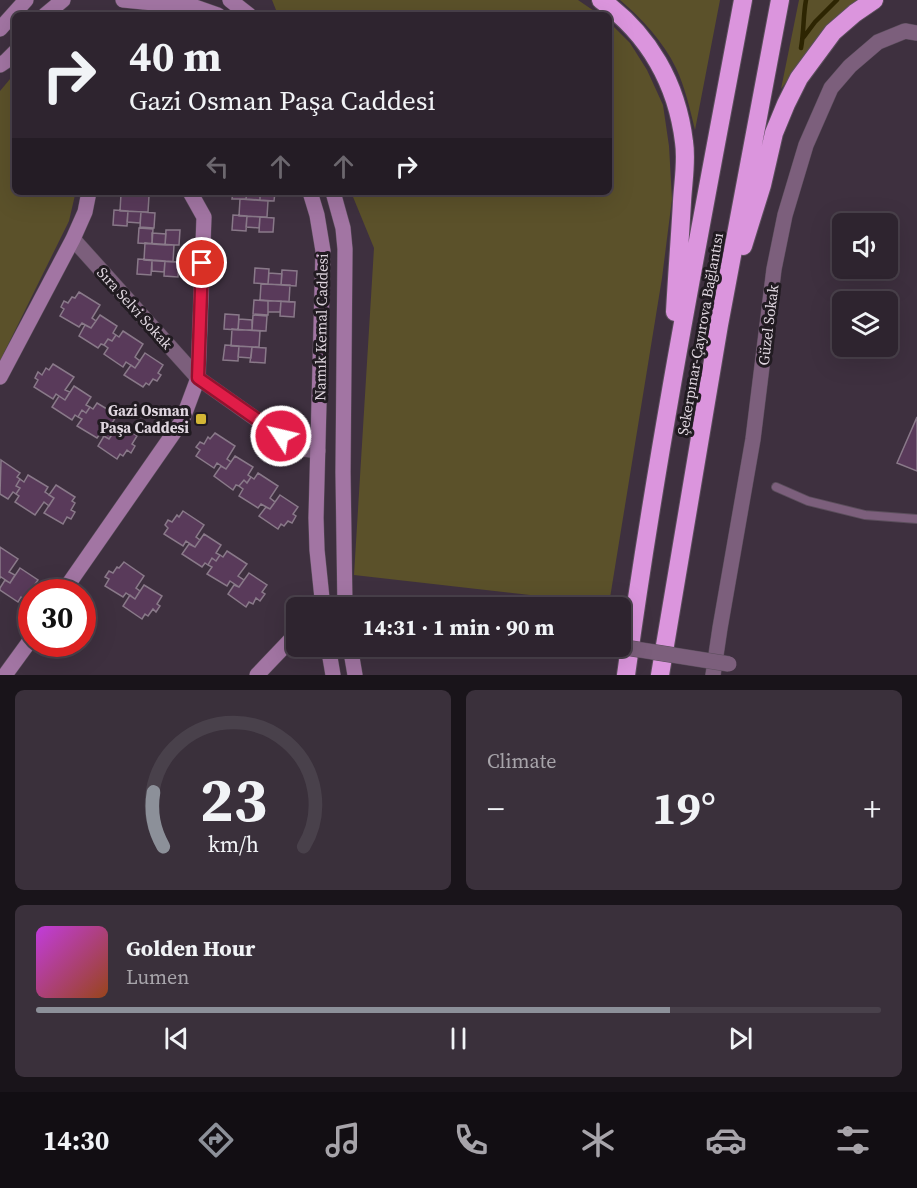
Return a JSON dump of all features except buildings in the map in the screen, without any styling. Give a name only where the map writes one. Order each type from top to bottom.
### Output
[{"type":"highway","points":[[601,0],[639,35],[662,67],[678,104],[685,144],[671,386]]},
{"type":"highway","name":"Şekerpınar-Çayırova Bağlantısı","points":[[626,675],[671,386],[743,0]]},
{"type":"highway","name":"Şekerpınar-Çayırova Bağlantısı","points":[[660,675],[719,325],[780,0]]},
{"type":"highway","points":[[719,325],[762,185],[774,133],[786,104],[800,78],[833,32],[874,0]]},
{"type":"street","points":[[15,12],[26,0]]},
{"type":"street","points":[[49,12],[63,0]]},
{"type":"street","points":[[123,0],[139,9],[195,7],[209,12]]},
{"type":"street","points":[[230,0],[245,12]]},
{"type":"street","points":[[0,29],[12,16]]},
{"type":"street","name":"Güzel Sokak","points":[[713,675],[753,439],[774,269],[784,215],[806,145],[831,88],[850,66],[878,42],[905,31],[917,33]]},
{"type":"street","points":[[0,65],[12,55]]},
{"type":"street","points":[[0,377],[73,239],[85,212],[88,195]]},
{"type":"street","points":[[72,579],[182,421],[198,378],[204,217],[192,195]]},
{"type":"street","name":"Namık Kemal Caddesi","points":[[311,195],[323,251],[317,540],[321,597]]},
{"type":"street","name":"Namık Kemal Caddesi","points":[[334,195],[343,228],[345,249],[344,597]]},
{"type":"street","name":"Sıra Selvi Sokak","points":[[73,239],[198,378],[297,448],[318,451]]},
{"type":"street","points":[[257,675],[286,645]]},
{"type":"street","points":[[631,648],[729,664]]},
{"type":"street","points":[[5,675],[18,657]]},
{"type":"street","points":[[330,657],[333,675]]},
{"type":"street","points":[[352,657],[355,675]]},
{"type":"lane","points":[[776,487],[808,501],[865,515],[917,519]]},
{"type":"shaded area","points":[[272,0],[578,0],[596,12],[277,12]]},
{"type":"shaded area","points":[[620,0],[720,0],[695,130],[682,83],[671,58],[651,31]]},
{"type":"shaded area","points":[[799,0],[860,0],[830,23],[781,89]]},
{"type":"shaded area","points":[[612,25],[630,43],[647,70],[663,105],[669,146],[672,199],[662,278],[610,597],[547,597],[354,575],[374,248],[352,195],[612,195]]},
{"type":"shaded area","points":[[12,77],[12,195],[75,195],[69,221],[0,361],[0,91]]},
{"type":"waterway","points":[[801,48],[806,0]]},
{"type":"waterway","points":[[803,38],[837,0]]},
{"type":"place","name":"Gazi Osman Paşa Caddesi","points":[[201,419]]},
{"type":"route","points":[[202,263],[198,378],[281,436]]}]
